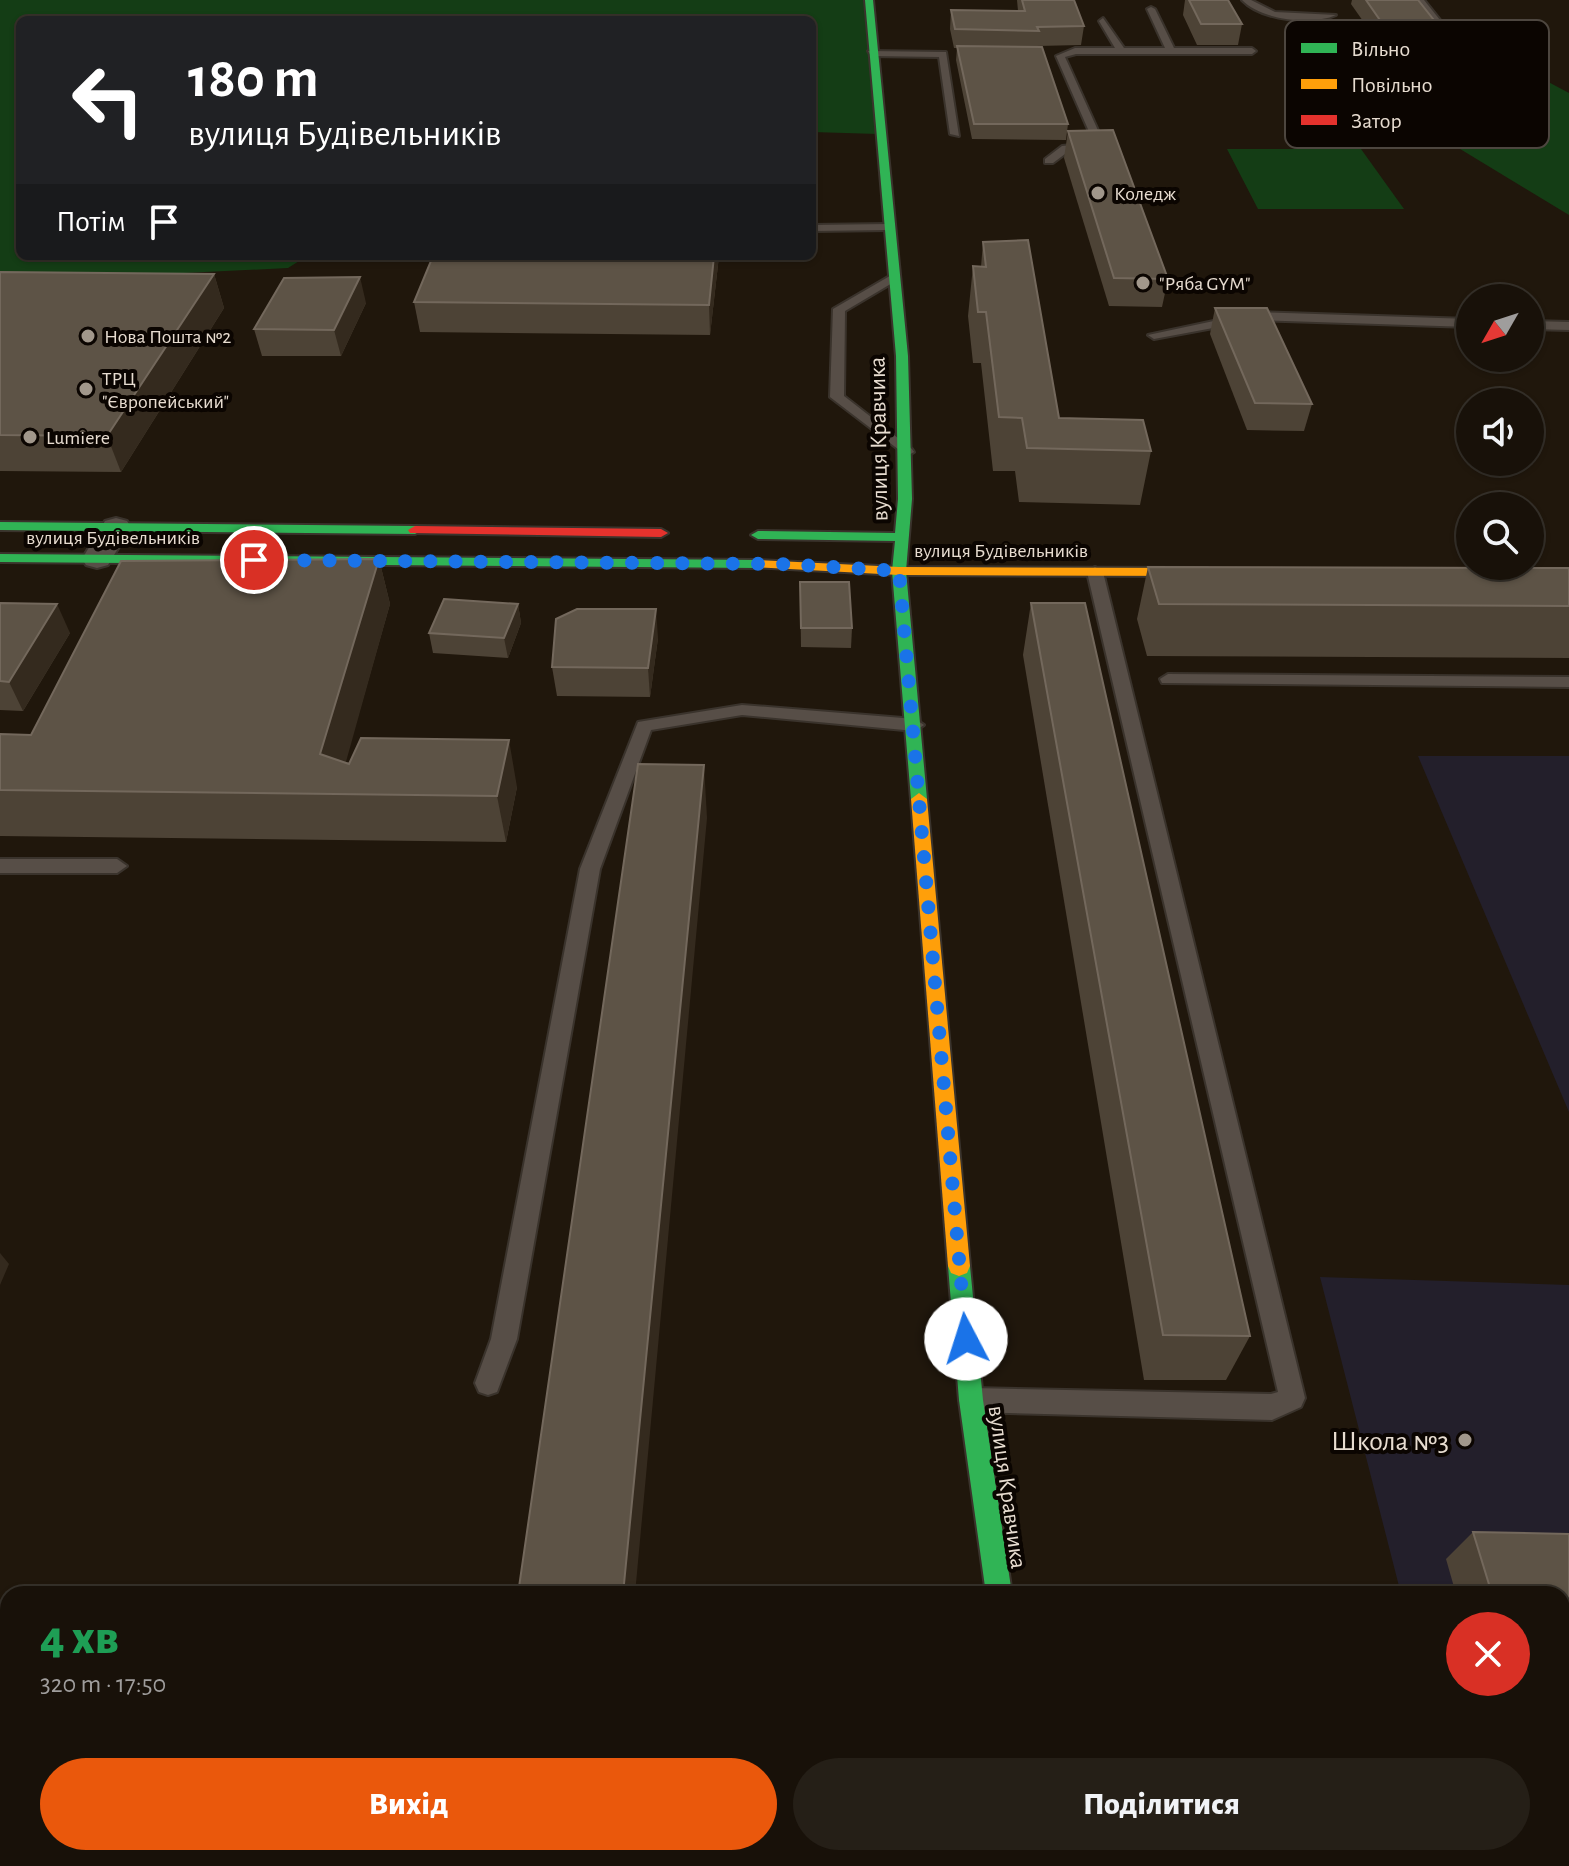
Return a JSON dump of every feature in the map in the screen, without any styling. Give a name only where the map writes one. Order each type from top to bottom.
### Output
[{"type":"street","name":"вулиця Кравчика","points":[[869,0],[876,121],[895,277],[907,452],[899,571],[915,725],[971,1400],[998,1586]]},
{"type":"street","points":[[0,526],[681,533]]},
{"type":"street","points":[[97,559],[116,527]]},
{"type":"street","points":[[743,534],[903,537]]},
{"type":"street","name":"вулиця Будівельників","points":[[0,558],[781,564],[899,571],[1221,572]]},
{"type":"lane","points":[[1246,0],[1256,11],[1268,15],[1332,15]]},
{"type":"lane","points":[[1420,0],[1438,20]]},
{"type":"lane","points":[[1151,9],[1171,51]]},
{"type":"lane","points":[[1103,21],[1121,51]]},
{"type":"lane","points":[[1046,56],[1075,51],[1252,51]]},
{"type":"lane","points":[[871,53],[957,54]]},
{"type":"lane","points":[[943,54],[955,134]]},
{"type":"lane","points":[[1049,161],[1066,148],[1100,146],[1060,56]]},
{"type":"lane","points":[[816,228],[889,227]]},
{"type":"lane","points":[[895,277],[839,309],[837,397],[907,452]]},
{"type":"lane","points":[[1154,335],[1256,316],[1456,323]]},
{"type":"lane","points":[[1544,325],[1569,326]]},
{"type":"lane","points":[[971,1400],[1272,1407],[1292,1398],[1095,572]]},
{"type":"lane","points":[[1168,679],[1569,682]]},
{"type":"lane","points":[[488,1383],[504,1339],[590,869],[644,726],[742,710],[915,725]]},
{"type":"lane","points":[[0,866],[117,866]]},
{"type":"shaded area","points":[[1418,756],[1569,756],[1569,1112]]},
{"type":"shaded area","name":"Школа №3","points":[[1320,1277],[1569,1285],[1569,1586],[1399,1586]]},
{"type":"green space","points":[[0,0],[869,0],[878,134],[816,132],[816,16],[16,16],[16,260],[301,260],[288,268],[0,282]]},
{"type":"green space","points":[[1549,82],[1569,93],[1569,215],[1459,148],[1549,148]]},
{"type":"green space","points":[[1227,149],[1361,149],[1404,209],[1258,209]]},
{"type":"building","points":[[1022,0],[1074,0],[1084,26],[1037,27],[1039,31],[955,29],[951,10],[1025,11]]},
{"type":"building","points":[[1189,0],[1228,0],[1242,24],[1201,24]]},
{"type":"building","points":[[1366,0],[1418,0],[1434,20],[1380,20]]},
{"type":"building","points":[[957,46],[1042,47],[1068,124],[974,124]]},
{"type":"building","points":[[1113,130],[1168,279],[1114,278],[1068,131]]},
{"type":"building","points":[[1028,240],[1059,418],[1143,420],[1151,451],[1027,448],[1022,418],[999,417],[986,312],[978,312],[973,266],[986,267],[983,242]]},
{"type":"building","points":[[431,260],[714,260],[709,305],[414,302]]},
{"type":"building","name":"ТРЦ \"Європейський\"","points":[[0,272],[214,274],[107,436],[0,435]]},
{"type":"building","points":[[360,277],[334,330],[254,329],[284,278]]},
{"type":"building","points":[[1215,308],[1267,308],[1312,404],[1255,403]]},
{"type":"building","points":[[379,559],[320,754],[349,764],[361,738],[509,740],[497,796],[0,790],[0,734],[31,735],[121,561]]},
{"type":"building","points":[[1148,567],[1456,568],[1456,580],[1544,580],[1544,568],[1569,568],[1569,606],[1159,604]]},
{"type":"building","points":[[800,582],[849,582],[852,628],[801,628]]},
{"type":"building","points":[[444,599],[518,604],[504,638],[429,633]]},
{"type":"building","points":[[0,603],[57,604],[9,682],[0,681]]},
{"type":"building","points":[[1031,603],[1085,603],[1250,1336],[1163,1335]]},
{"type":"building","points":[[577,609],[656,609],[648,668],[552,667],[556,619]]},
{"type":"building","points":[[638,764],[704,765],[624,1586],[519,1586]]},
{"type":"building","points":[[1473,1532],[1569,1534],[1569,1586],[1490,1586]]},
{"type":"traffic: fast","points":[[869,0],[902,356],[905,499],[899,571],[919,799]]},
{"type":"traffic: fast","points":[[0,526],[415,530]]},
{"type":"traffic: fast","points":[[758,535],[903,537]]},
{"type":"traffic: fast","points":[[0,558],[759,564]]},
{"type":"traffic: fast","points":[[959,1266],[971,1400],[998,1586]]},
{"type":"traffic: slow","points":[[759,564],[899,571],[1207,572]]},
{"type":"traffic: slow","points":[[919,799],[959,1266]]},
{"type":"traffic: jam","points":[[415,530],[661,533]]},
{"type":"place","name":"Коледж","points":[[1098,193]]},
{"type":"place","name":"\"Ряба GYM\"","points":[[1143,283]]},
{"type":"place","name":"Нова Пошта №2","points":[[88,336]]},
{"type":"place","name":"ТРЦ \"Європейський\"","points":[[86,389]]},
{"type":"place","name":"Lumiere","points":[[30,437]]},
{"type":"place","name":"Школа №3","points":[[1465,1440]]},
{"type":"route","points":[[254,560],[781,564],[899,571],[915,725],[966,1339]]}]
